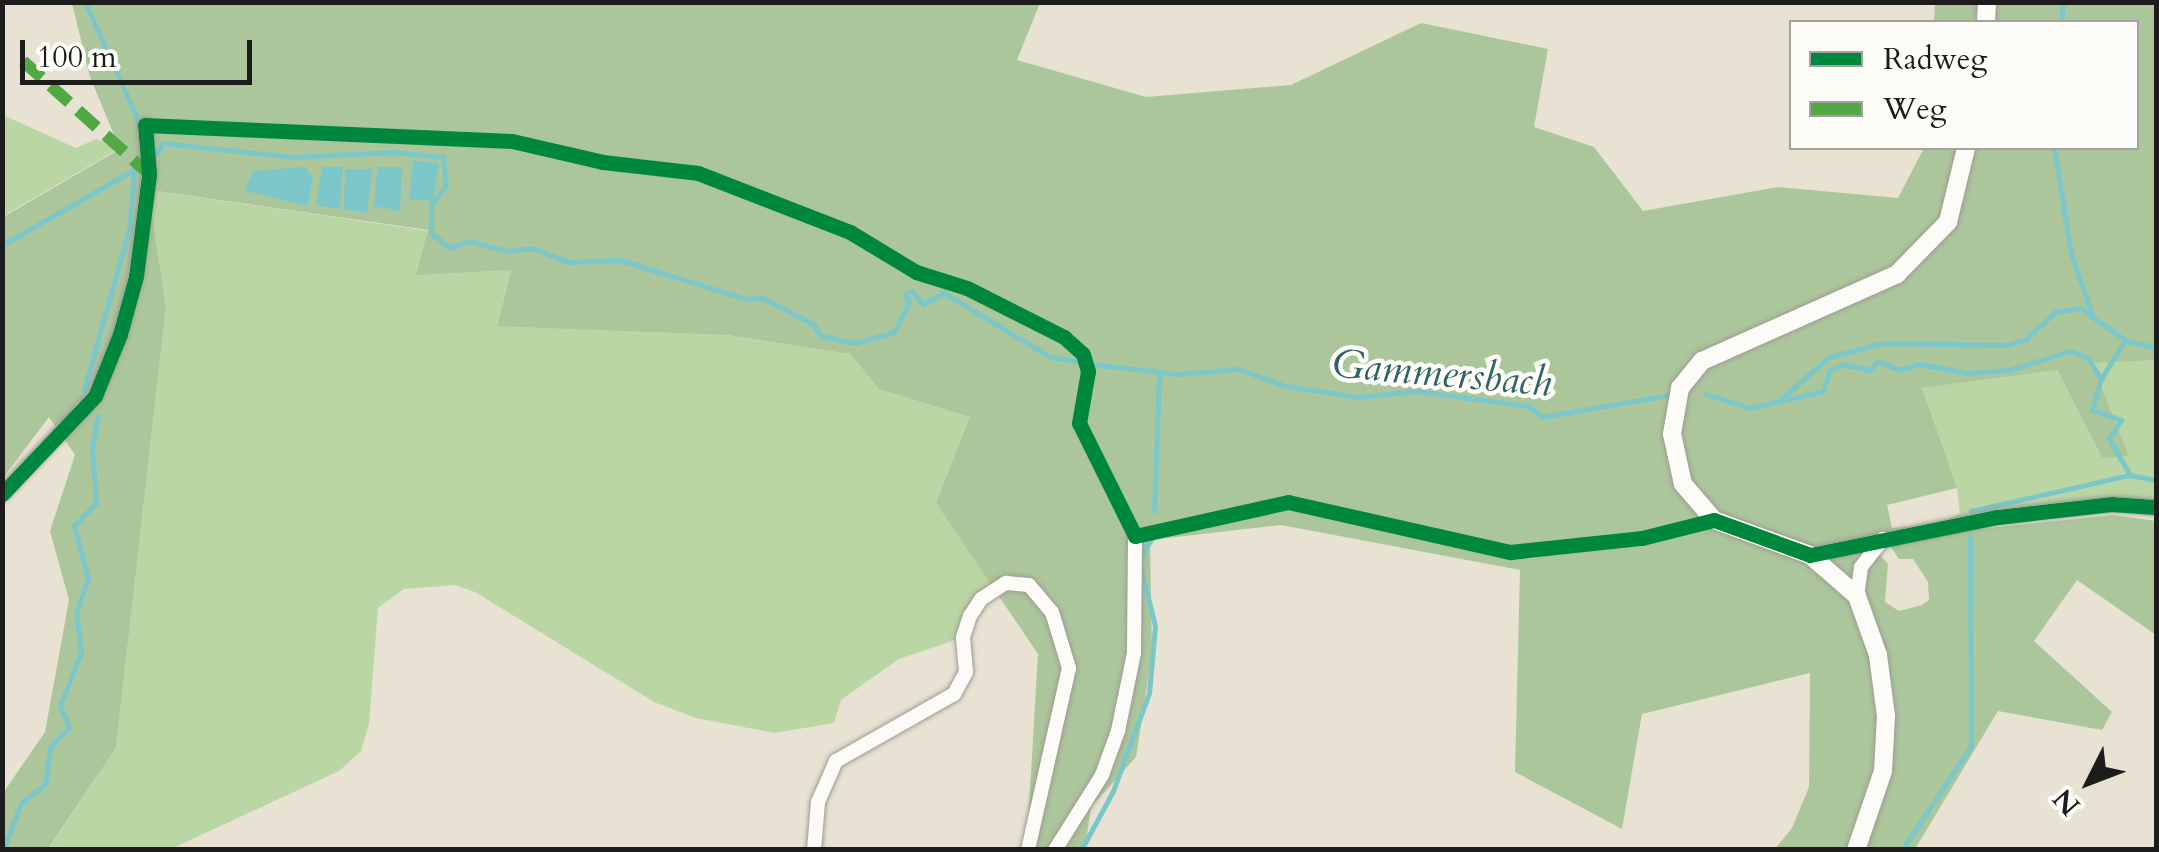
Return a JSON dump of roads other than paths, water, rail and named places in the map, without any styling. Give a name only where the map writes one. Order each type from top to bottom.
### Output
[{"type":"street","points":[[2,494],[95,396],[120,334],[136,276],[149,174],[145,124]]},
{"type":"street","points":[[1858,596],[1810,555],[1714,520],[1683,484],[1672,434],[1680,388],[1702,361],[1897,274],[1948,222],[1966,150]]},
{"type":"street","points":[[1810,555],[1884,539],[2112,504],[2156,507]]},
{"type":"street","points":[[1055,850],[1102,774],[1118,731],[1134,653],[1135,536]]},
{"type":"street","points":[[1856,850],[1883,771],[1886,716],[1878,655],[1858,596],[1861,567],[1884,539]]},
{"type":"street","points":[[814,850],[818,802],[836,761],[888,727],[954,694],[966,672],[962,637],[981,598],[1006,583],[1029,585],[1064,637],[1069,668],[1028,850]]},
{"type":"water","points":[[413,160],[439,164],[433,201],[409,199]]},
{"type":"water","points":[[304,167],[313,176],[308,206],[245,191],[253,171]]},
{"type":"water","points":[[322,167],[343,167],[340,209],[316,205]]},
{"type":"water","points":[[377,167],[402,167],[400,211],[374,206]]},
{"type":"water","points":[[345,169],[373,169],[367,213],[344,209]]},
{"type":"waterway","points":[[85,2],[140,125]]},
{"type":"waterway","points":[[2061,20],[2063,2]]},
{"type":"waterway","name":"Gammersbach","points":[[152,160],[163,143],[295,157],[393,152],[443,157],[446,185],[431,205],[431,233],[450,248],[469,241],[506,251],[533,248],[567,262],[620,260],[746,299],[762,298],[813,324],[821,336],[855,343],[894,332],[909,302],[905,294],[912,291],[923,304],[944,293],[1050,357],[1080,362]]},
{"type":"waterway","points":[[2054,150],[2071,254],[2092,314]]},
{"type":"waterway","name":"Gammersbach","points":[[2,245],[139,167]]},
{"type":"waterway","points":[[84,390],[129,230],[134,170]]},
{"type":"waterway","points":[[1781,399],[1829,357],[1882,343],[2008,345],[2026,339],[2055,312],[2080,308],[2125,340],[2101,379]]},
{"type":"waterway","points":[[2125,340],[2156,348]]},
{"type":"waterway","name":"Gammersbach","points":[[1706,394],[1750,408],[1823,391],[1829,371],[1842,364],[1869,370],[1879,361],[1898,370],[1919,364],[1967,373],[2009,370],[2070,351],[2088,358],[2101,379],[2092,410],[2121,420],[2109,439],[2130,475],[2156,480]]},
{"type":"waterway","name":"Gammersbach","points":[[1091,364],[1178,374],[1239,369],[1285,386],[1358,397],[1417,391],[1528,406],[1542,417],[1670,395]]},
{"type":"waterway","points":[[1154,511],[1159,374]]},
{"type":"waterway","points":[[3,850],[21,803],[45,784],[50,747],[69,727],[60,706],[81,652],[76,614],[88,578],[74,526],[96,503],[92,447],[98,417]]},
{"type":"waterway","points":[[1971,511],[2130,475]]},
{"type":"waterway","points":[[1902,850],[1971,746],[1970,537]]},
{"type":"waterway","points":[[1081,850],[1113,791],[1149,693],[1155,626],[1139,560],[1151,539]]}]
